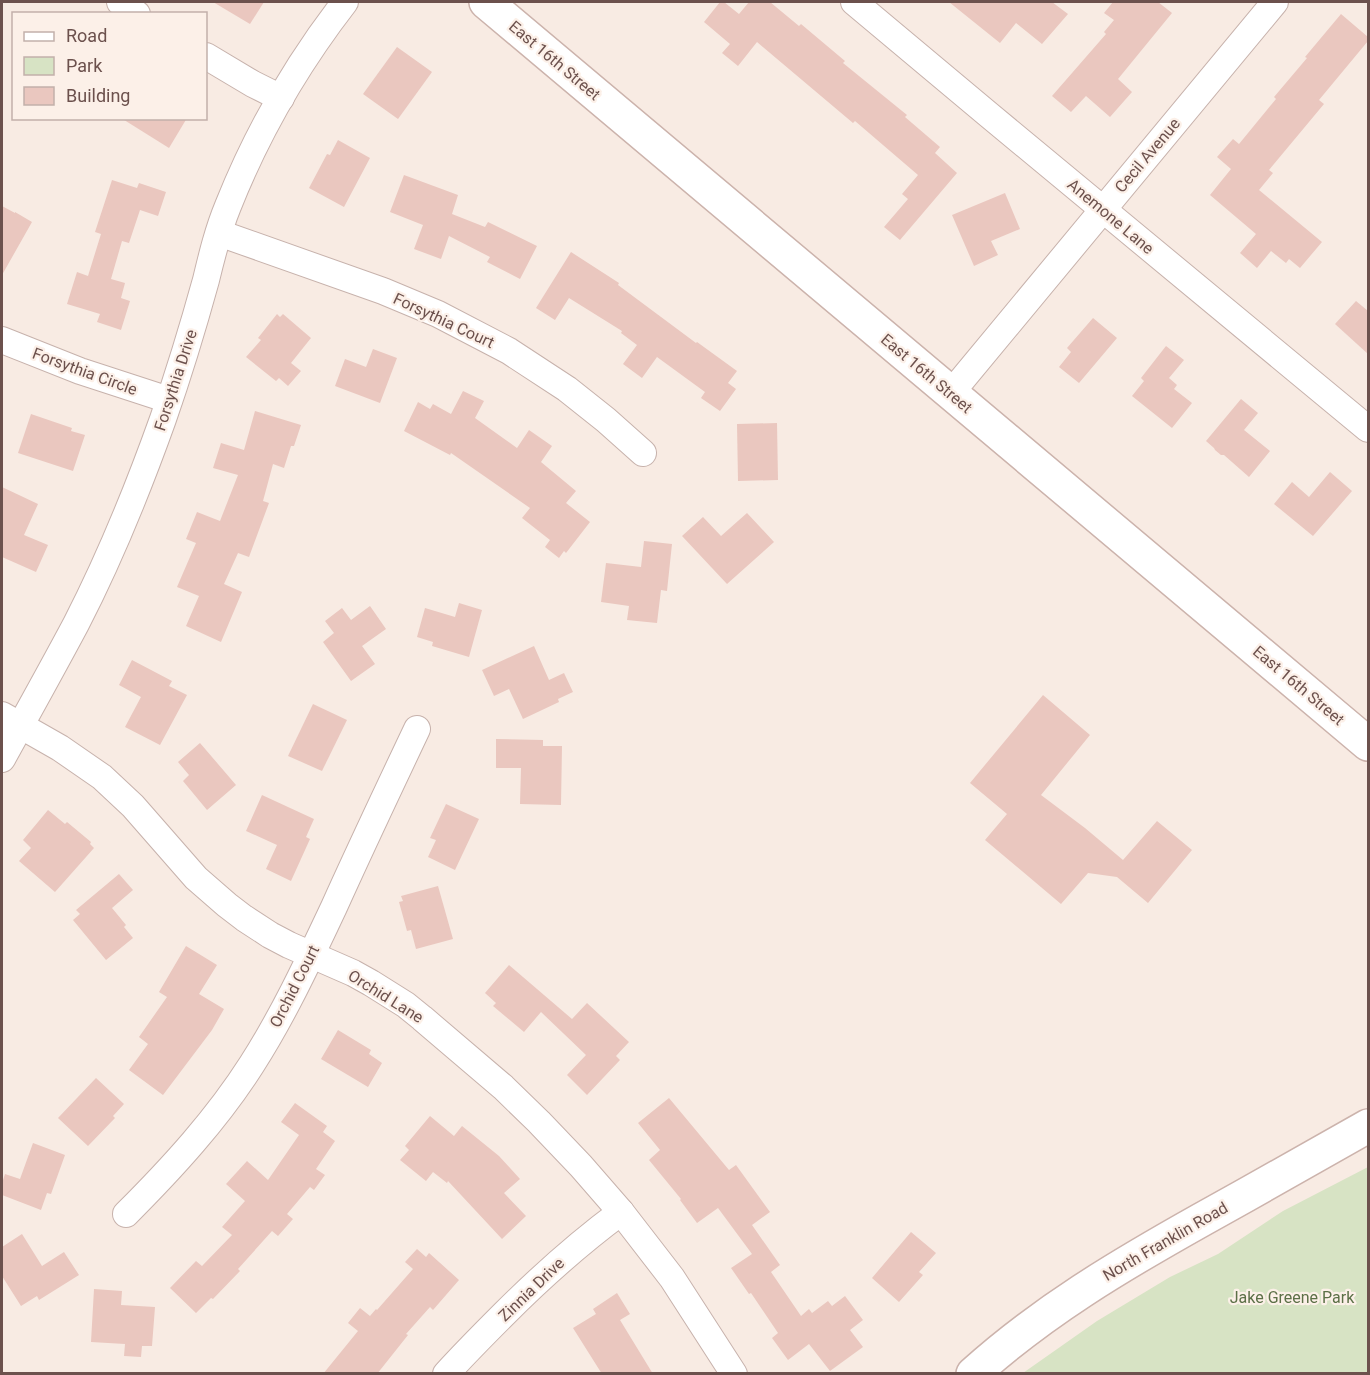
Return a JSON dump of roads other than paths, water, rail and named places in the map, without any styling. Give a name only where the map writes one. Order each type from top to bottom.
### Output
[{"type":"street","points":[[120,2],[134,12]]},
{"type":"street","name":"Forsythia Drive","points":[[2,759],[11,721],[75,624],[131,504],[192,331],[227,208],[240,179],[281,98],[312,47],[345,2]]},
{"type":"street","name":"East 16th Street","points":[[486,2],[1368,744]]},
{"type":"street","name":"Anemone Lane","points":[[855,2],[1368,429]]},
{"type":"street","name":"Cecil Avenue","points":[[951,393],[1275,2]]},
{"type":"street","points":[[207,57],[281,98]]},
{"type":"street","name":"Forsythia Court","points":[[219,233],[383,291],[438,314],[489,340],[567,389],[643,453]]},
{"type":"street","name":"Forsythia Circle","points":[[2,340],[51,361],[169,400]]},
{"type":"street","name":"Orchid Lane","points":[[11,721],[60,747],[102,777],[133,806],[196,878],[227,905],[270,935],[371,983],[422,1018],[503,1087],[540,1122],[621,1212],[672,1278],[734,1374]]},
{"type":"street","name":"Orchid Court","points":[[126,1214],[197,1137],[251,1066],[311,955],[417,729]]},
{"type":"street","name":"North Franklin Road","points":[[973,1374],[1034,1323],[1083,1289],[1368,1126]]},
{"type":"street","name":"Zinnia Drive","points":[[446,1374],[487,1330],[555,1264],[621,1212]]},
{"type":"park label","name":"Jake Greene Park","points":[[1292,1297]]}]
